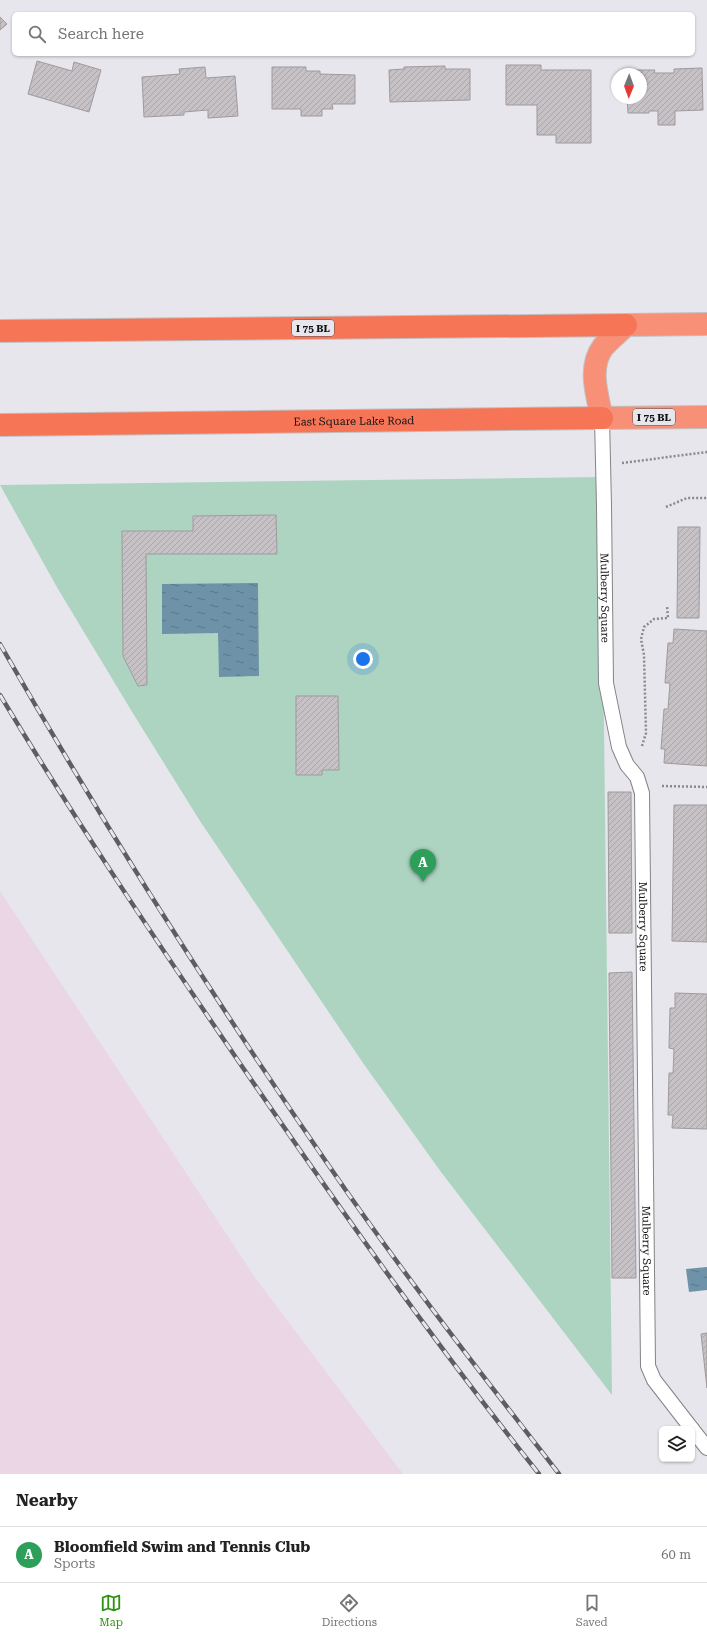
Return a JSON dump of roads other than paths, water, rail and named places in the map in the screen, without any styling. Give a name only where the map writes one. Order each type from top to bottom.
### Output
[{"type":"highway","name":"I 75 BL","points":[[0,331],[707,324]]},
{"type":"highway","points":[[602,418],[595,378],[596,364],[603,348],[626,325]]},
{"type":"highway","name":"East Square Lake Road","points":[[0,425],[707,416]]},
{"type":"lane","name":"Mulberry Square","points":[[602,418],[606,683],[619,747],[627,765],[637,777],[642,793],[648,1366],[654,1380],[690,1426]]},
{"type":"lane","name":"Mulberry Square","points":[[695,1433],[707,1448]]},
{"type":"water","points":[[258,583],[259,676],[219,677],[218,633],[162,634],[162,584]]},
{"type":"water","points":[[707,1267],[707,1290],[689,1292],[686,1269]]},
{"type":"railway","points":[[0,644],[78,777],[158,907],[199,972],[284,1100],[412,1282],[559,1474]]},
{"type":"railway","points":[[0,695],[57,788],[117,880],[275,1114],[348,1219],[423,1322],[539,1474]]},
{"type":"place","name":"Bloomfield Swim and Tennis Club","points":[[423,882]]}]
